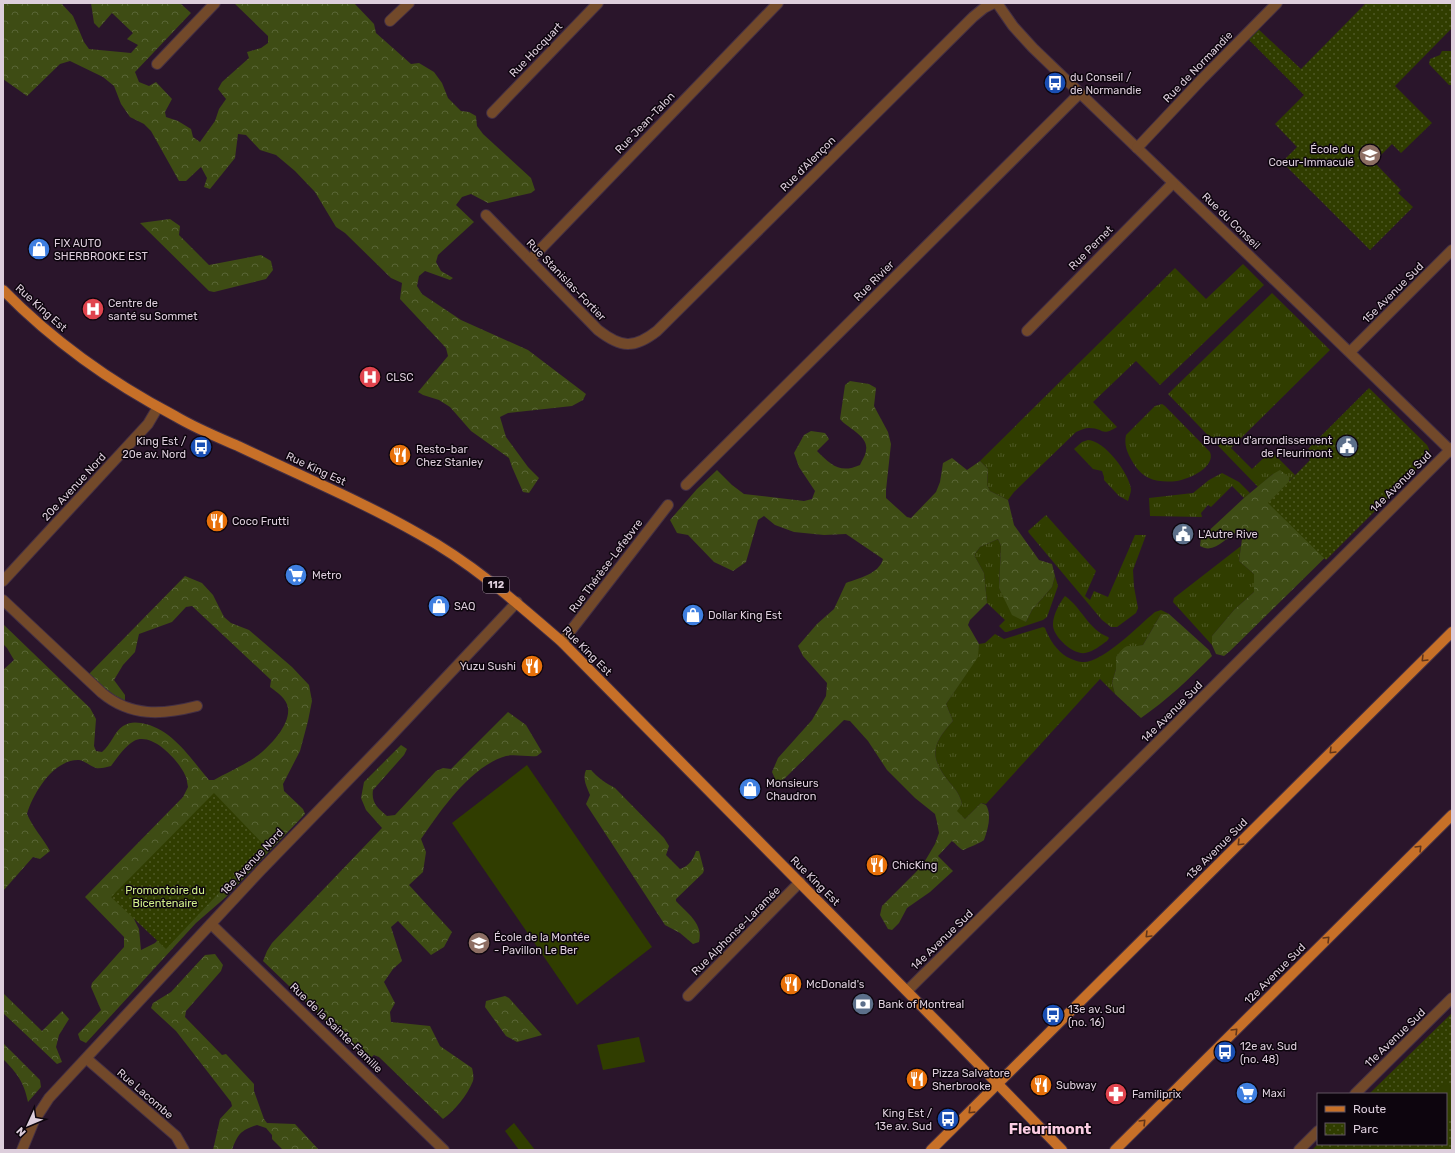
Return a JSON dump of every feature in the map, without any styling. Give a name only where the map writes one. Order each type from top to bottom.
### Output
[{"type":"main road","name":"Rue King Est","points":[[3,290],[35,320],[71,350],[158,407],[419,533],[472,567],[517,602],[562,642],[999,1084],[1062,1150]]},
{"type":"main road","name":"13e Avenue Sud","points":[[931,1150],[1452,632]]},
{"type":"main road","name":"12e Avenue Sud","points":[[1115,1150],[1452,815]]},
{"type":"street","points":[[157,64],[215,3]]},
{"type":"street","points":[[390,21],[409,3]]},
{"type":"street","name":"Rue Hocquart","points":[[492,113],[598,3]]},
{"type":"street","name":"Rue Jean-Talon","points":[[530,260],[778,3]]},
{"type":"street","name":"Rue d'Alençon","points":[[638,343],[647,339],[657,331],[973,17],[984,8],[994,3]]},
{"type":"street","name":"Rue du Conseil","points":[[997,3],[1023,37],[1451,450]]},
{"type":"street","name":"Rue de Normandie","points":[[1137,148],[1277,3]]},
{"type":"street","name":"Rue Rivier","points":[[686,485],[1080,93]]},
{"type":"street","name":"Rue Pernet","points":[[1027,331],[1173,183]]},
{"type":"street","name":"Rue Stanislas-Fortier","points":[[486,215],[598,330],[608,338],[620,343],[638,343]]},
{"type":"street","name":"15e Avenue Sud","points":[[1350,352],[1452,250]]},
{"type":"street","name":"20e Avenue Nord","points":[[3,581],[148,424],[158,407]]},
{"type":"street","name":"14e Avenue Sud","points":[[907,991],[1451,450]]},
{"type":"street","name":"Rue Thérèse-Lefebvre","points":[[562,642],[668,505]]},
{"type":"street","points":[[3,600],[113,702],[137,711],[150,712],[186,709],[197,706]]},
{"type":"street","name":"18e Avenue Nord","points":[[22,1150],[34,1120],[49,1098],[87,1059],[211,924],[517,602]]},
{"type":"street","name":"Rue Alphonse-Laramée","points":[[688,996],[800,882]]},
{"type":"street","name":"Rue de la Sainte-Famille","points":[[211,924],[444,1150]]},
{"type":"street","name":"11e Avenue Sud","points":[[1356,1093],[1452,998]]},
{"type":"street","name":"Rue Lacombe","points":[[87,1059],[176,1136],[184,1150]]},
{"type":"street","points":[[1299,1150],[1317,1132]]},
{"type":"green space","points":[[3,3],[61,3],[73,16],[84,42],[89,49],[131,53],[138,45],[127,39],[133,33],[112,13],[99,28],[94,23],[91,3],[180,3],[191,13],[135,72],[139,82],[149,86],[156,82],[172,99],[165,112],[166,117],[178,121],[191,129],[193,137],[200,142],[215,121],[219,109],[226,99],[218,89],[222,82],[249,58],[247,52],[261,48],[268,43],[268,36],[234,3],[354,3],[374,24],[376,33],[411,64],[419,63],[434,72],[442,83],[448,98],[461,111],[469,112],[476,116],[477,126],[483,134],[531,178],[535,190],[531,193],[488,203],[471,194],[462,197],[456,205],[474,222],[438,255],[436,262],[441,271],[453,278],[450,280],[425,271],[419,276],[417,286],[422,294],[461,320],[528,350],[586,394],[583,400],[572,406],[508,413],[500,417],[506,437],[528,467],[539,478],[529,493],[523,492],[509,458],[471,431],[450,407],[439,400],[418,392],[448,356],[446,348],[400,299],[402,283],[391,278],[345,233],[336,227],[315,192],[295,171],[276,155],[260,150],[246,135],[238,134],[235,158],[210,189],[204,187],[207,178],[201,167],[186,181],[179,181],[151,131],[144,124],[130,117],[121,104],[114,86],[103,77],[70,61],[60,64],[27,96],[3,79]]},
{"type":"green space","points":[[1366,3],[1452,3],[1452,28],[1395,86],[1432,123],[1401,153],[1392,144],[1374,162],[1401,190],[1398,193],[1413,207],[1370,250],[1282,162],[1297,147],[1275,124],[1304,95],[1245,36],[1255,26],[1301,69]]},
{"type":"green space","points":[[1442,51],[1452,51],[1452,85],[1449,85],[1429,64],[1430,59],[1440,55]]},
{"type":"green space","points":[[170,219],[180,226],[179,235],[209,265],[261,255],[271,261],[273,270],[266,279],[214,292],[209,291],[140,223]]},
{"type":"green space","points":[[1243,264],[1264,285],[1160,385],[1136,361],[1093,402],[1117,427],[1105,432],[1094,428],[1089,428],[1076,432],[1014,492],[1008,500],[990,491],[987,485],[988,469],[980,461],[1175,268],[1206,299]]},
{"type":"green space","points":[[1272,293],[1330,350],[1231,448],[1252,469],[1271,451],[1295,475],[1289,481],[1289,477],[1273,474],[1258,487],[1168,394]]},
{"type":"green space","points":[[850,381],[869,384],[876,388],[874,406],[888,432],[891,444],[886,498],[907,517],[911,518],[936,492],[940,482],[943,463],[952,458],[967,470],[980,461],[988,469],[987,485],[990,491],[1008,500],[1014,525],[1039,560],[1052,564],[1055,576],[1052,587],[1032,610],[1026,622],[1012,615],[999,588],[1001,546],[998,539],[980,547],[974,555],[984,573],[987,603],[970,620],[968,625],[979,644],[978,657],[946,704],[953,721],[940,737],[935,751],[936,758],[943,774],[956,790],[960,798],[962,804],[957,811],[965,819],[981,803],[986,805],[989,813],[988,827],[983,841],[963,850],[952,841],[938,856],[953,871],[930,892],[907,908],[899,923],[892,930],[888,929],[880,915],[882,906],[916,872],[925,861],[935,844],[939,833],[935,814],[915,798],[887,770],[868,741],[850,721],[844,720],[780,783],[776,781],[772,772],[778,758],[812,720],[826,696],[827,683],[803,656],[798,646],[817,624],[834,609],[846,583],[873,572],[881,564],[883,559],[846,534],[824,535],[794,532],[775,525],[764,516],[758,520],[746,562],[733,571],[714,562],[688,535],[677,533],[670,520],[697,489],[717,470],[732,485],[744,494],[804,501],[812,499],[815,491],[799,467],[794,453],[804,435],[811,431],[825,433],[829,439],[817,451],[831,464],[836,467],[847,469],[860,465],[865,456],[866,445],[861,436],[840,419],[845,385]]},
{"type":"green space","points":[[1369,388],[1427,445],[1429,455],[1428,458],[1326,560],[1268,503],[1310,460],[1307,456],[1311,452],[1308,449]]},
{"type":"green space","points":[[1162,404],[1210,452],[1211,457],[1209,463],[1200,471],[1188,478],[1177,481],[1166,482],[1146,477],[1134,464],[1126,448],[1126,435],[1155,406]]},
{"type":"green space","points":[[1088,440],[1102,446],[1121,467],[1126,475],[1131,489],[1128,501],[1119,496],[1104,480],[1102,471],[1093,469],[1074,449],[1082,442]]},
{"type":"green space","points":[[1280,470],[1289,477],[1289,488],[1345,538],[1229,652],[1224,656],[1216,654],[1212,645],[1212,636],[1234,610],[1254,592],[1254,574],[1239,561],[1242,539],[1239,531],[1234,533],[1216,547],[1211,548],[1200,546],[1201,538],[1244,498]]},
{"type":"green space","points":[[1222,473],[1239,482],[1250,493],[1244,498],[1232,486],[1211,507],[1208,505],[1201,513],[1202,517],[1150,516],[1149,498],[1193,493],[1209,480]]},
{"type":"green space","points":[[1046,515],[1096,571],[1085,596],[1090,600],[1094,591],[1108,597],[1135,535],[1146,535],[1133,570],[1134,587],[1138,608],[1136,613],[1117,627],[1111,627],[1102,620],[1029,533],[1028,531]]},
{"type":"green space","points":[[998,539],[1001,546],[999,588],[1003,595],[1026,622],[1032,610],[1052,587],[1055,576],[1058,586],[1047,617],[1043,620],[1007,632],[999,626],[1005,620],[987,603],[984,573],[974,555],[980,547]]},
{"type":"green space","points":[[1241,546],[1239,561],[1254,574],[1254,592],[1234,610],[1212,636],[1212,645],[1173,602],[1174,598]]},
{"type":"green space","points":[[185,576],[202,583],[213,595],[224,617],[231,623],[249,630],[292,667],[309,685],[312,701],[300,751],[283,784],[284,791],[303,809],[305,814],[226,897],[196,923],[86,1043],[80,1040],[78,1034],[101,1010],[91,987],[92,983],[124,947],[124,937],[85,897],[183,797],[188,787],[187,781],[182,769],[171,755],[149,740],[141,739],[134,741],[121,752],[111,766],[96,768],[79,760],[70,761],[61,765],[53,771],[39,787],[27,814],[50,851],[40,859],[33,857],[3,891],[3,670],[14,660],[3,644],[3,624],[90,708],[96,719],[94,746],[96,751],[102,752],[123,726],[136,722],[141,723],[152,726],[171,737],[180,745],[209,780],[214,780],[257,756],[266,748],[276,738],[284,726],[288,714],[288,708],[284,699],[279,693],[270,687],[271,680],[192,606],[186,607],[172,622],[139,634],[135,652],[123,665],[114,680],[125,695],[125,701],[121,702],[113,698],[88,675]],"holes":[[[205,888],[155,943],[141,950],[139,929],[126,903]]]},
{"type":"green space","points":[[1065,596],[1076,606],[1095,629],[1109,638],[1107,641],[1097,648],[1085,653],[1075,651],[1064,644],[1056,634],[1053,620],[1057,609]]},
{"type":"green space","points":[[1161,610],[1169,614],[1161,614],[1143,645],[1116,657],[1116,669],[1112,683],[1115,694],[1100,679],[986,804],[981,803],[965,819],[956,811],[962,804],[961,801],[958,793],[943,774],[936,758],[935,751],[940,737],[953,721],[946,704],[977,657],[979,644],[985,643],[995,634],[1004,639],[1043,627],[1054,644],[1067,657],[1078,662],[1090,661],[1100,657],[1120,643],[1155,612]]},
{"type":"green space","points":[[1161,614],[1169,614],[1209,650],[1212,656],[1178,689],[1141,718],[1115,694],[1112,683],[1116,669],[1116,657],[1128,646],[1143,645]]},
{"type":"green space","points":[[508,712],[526,725],[542,752],[537,756],[506,756],[493,761],[481,769],[458,790],[421,839],[426,852],[423,872],[409,885],[452,932],[444,947],[431,955],[398,921],[391,927],[402,961],[393,969],[384,982],[395,1003],[390,1012],[391,1022],[430,1026],[440,1046],[472,1068],[473,1081],[467,1092],[456,1107],[443,1119],[379,1057],[374,1055],[369,1059],[363,1057],[263,961],[272,943],[382,828],[366,810],[361,798],[364,782],[401,745],[407,749],[404,755],[373,790],[374,802],[378,808],[387,816],[395,815],[436,771],[443,768],[451,769]]},
{"type":"green space","points":[[527,765],[652,947],[577,1005],[452,823]]},
{"type":"green space","points":[[586,770],[591,770],[602,780],[615,788],[664,838],[669,846],[666,855],[680,869],[692,860],[696,851],[699,851],[704,870],[703,873],[676,899],[676,901],[697,924],[700,936],[699,942],[693,944],[680,933],[665,925],[586,804],[590,795],[585,780]]},
{"type":"green space","name":"Promontoire du Bicentenaire","points":[[214,793],[264,845],[166,949],[111,897]]},
{"type":"green space","points":[[215,954],[223,965],[221,971],[186,1011],[185,1017],[222,1055],[226,1054],[254,1084],[254,1091],[264,1119],[267,1123],[295,1124],[319,1150],[283,1150],[272,1139],[272,1135],[266,1128],[257,1125],[243,1131],[240,1134],[232,1150],[213,1150],[220,1119],[232,1106],[231,1102],[176,1031],[151,1008],[153,1003],[171,992],[205,955]]},
{"type":"green space","points":[[3,993],[42,1031],[62,1011],[69,1019],[59,1035],[56,1047],[62,1062],[57,1064],[3,1013]]},
{"type":"green space","points":[[505,996],[509,998],[542,1035],[517,1042],[506,1036],[485,1007],[486,1001]]},
{"type":"green space","points":[[1452,1013],[1452,1150],[1312,1150],[1317,1145],[1447,1145],[1447,1093],[1370,1093]]},
{"type":"green space","points":[[639,1037],[645,1062],[603,1070],[597,1045]]},
{"type":"green space","points":[[3,1043],[40,1080],[41,1087],[28,1102],[19,1078],[3,1059]]},
{"type":"green space","points":[[1446,1082],[1452,1088],[1452,1118],[1447,1113],[1447,1093],[1434,1093]]},
{"type":"green space","points":[[514,1123],[535,1150],[519,1150],[505,1131]]},
{"type":"place","name":"du Conseil / de Normandie","points":[[1055,83]]},
{"type":"place","name":"École du Coeur-Immaculé","points":[[1370,155]]},
{"type":"place","name":"FIX AUTO SHERBROOKE EST","points":[[39,249]]},
{"type":"place","name":"Centre de santé su Sommet","points":[[93,309]]},
{"type":"place","name":"CLSC","points":[[370,377]]},
{"type":"place","name":"Bureau d'arrondissement de Fleurimont","points":[[1347,446]]},
{"type":"place","name":"King Est / 20e av. Nord","points":[[201,447]]},
{"type":"place","name":"Resto-bar Chez Stanley","points":[[400,455]]},
{"type":"place","name":"Coco Frutti","points":[[217,521]]},
{"type":"place","name":"L'Autre Rive","points":[[1183,534]]},
{"type":"place","name":"Metro","points":[[296,575]]},
{"type":"place","name":"SAQ","points":[[439,606]]},
{"type":"place","name":"Dollar King Est","points":[[693,615]]},
{"type":"place","name":"Yuzu Sushi","points":[[532,666]]},
{"type":"place","name":"Monsieurs Chaudron","points":[[750,789]]},
{"type":"place","name":"ChicKing","points":[[877,865]]},
{"type":"place","name":"École de la Montée - Pavillon Le Ber","points":[[479,943]]},
{"type":"place","name":"McDonald's","points":[[791,984]]},
{"type":"place","name":"Bank of Montreal","points":[[863,1004]]},
{"type":"place","name":"13e av. Sud (no. 16)","points":[[1053,1015]]},
{"type":"place","name":"12e av. Sud (no. 48)","points":[[1225,1052]]},
{"type":"place","name":"Pizza Salvatore Sherbrooke","points":[[917,1079]]},
{"type":"place","name":"Subway","points":[[1041,1085]]},
{"type":"place","name":"Maxi","points":[[1247,1093]]},
{"type":"place","name":"Familiprix","points":[[1116,1094]]},
{"type":"place","name":"King Est / 13e av. Sud","points":[[948,1119]]},
{"type":"district","name":"Fleurimont","points":[[1050,1129]]}]
